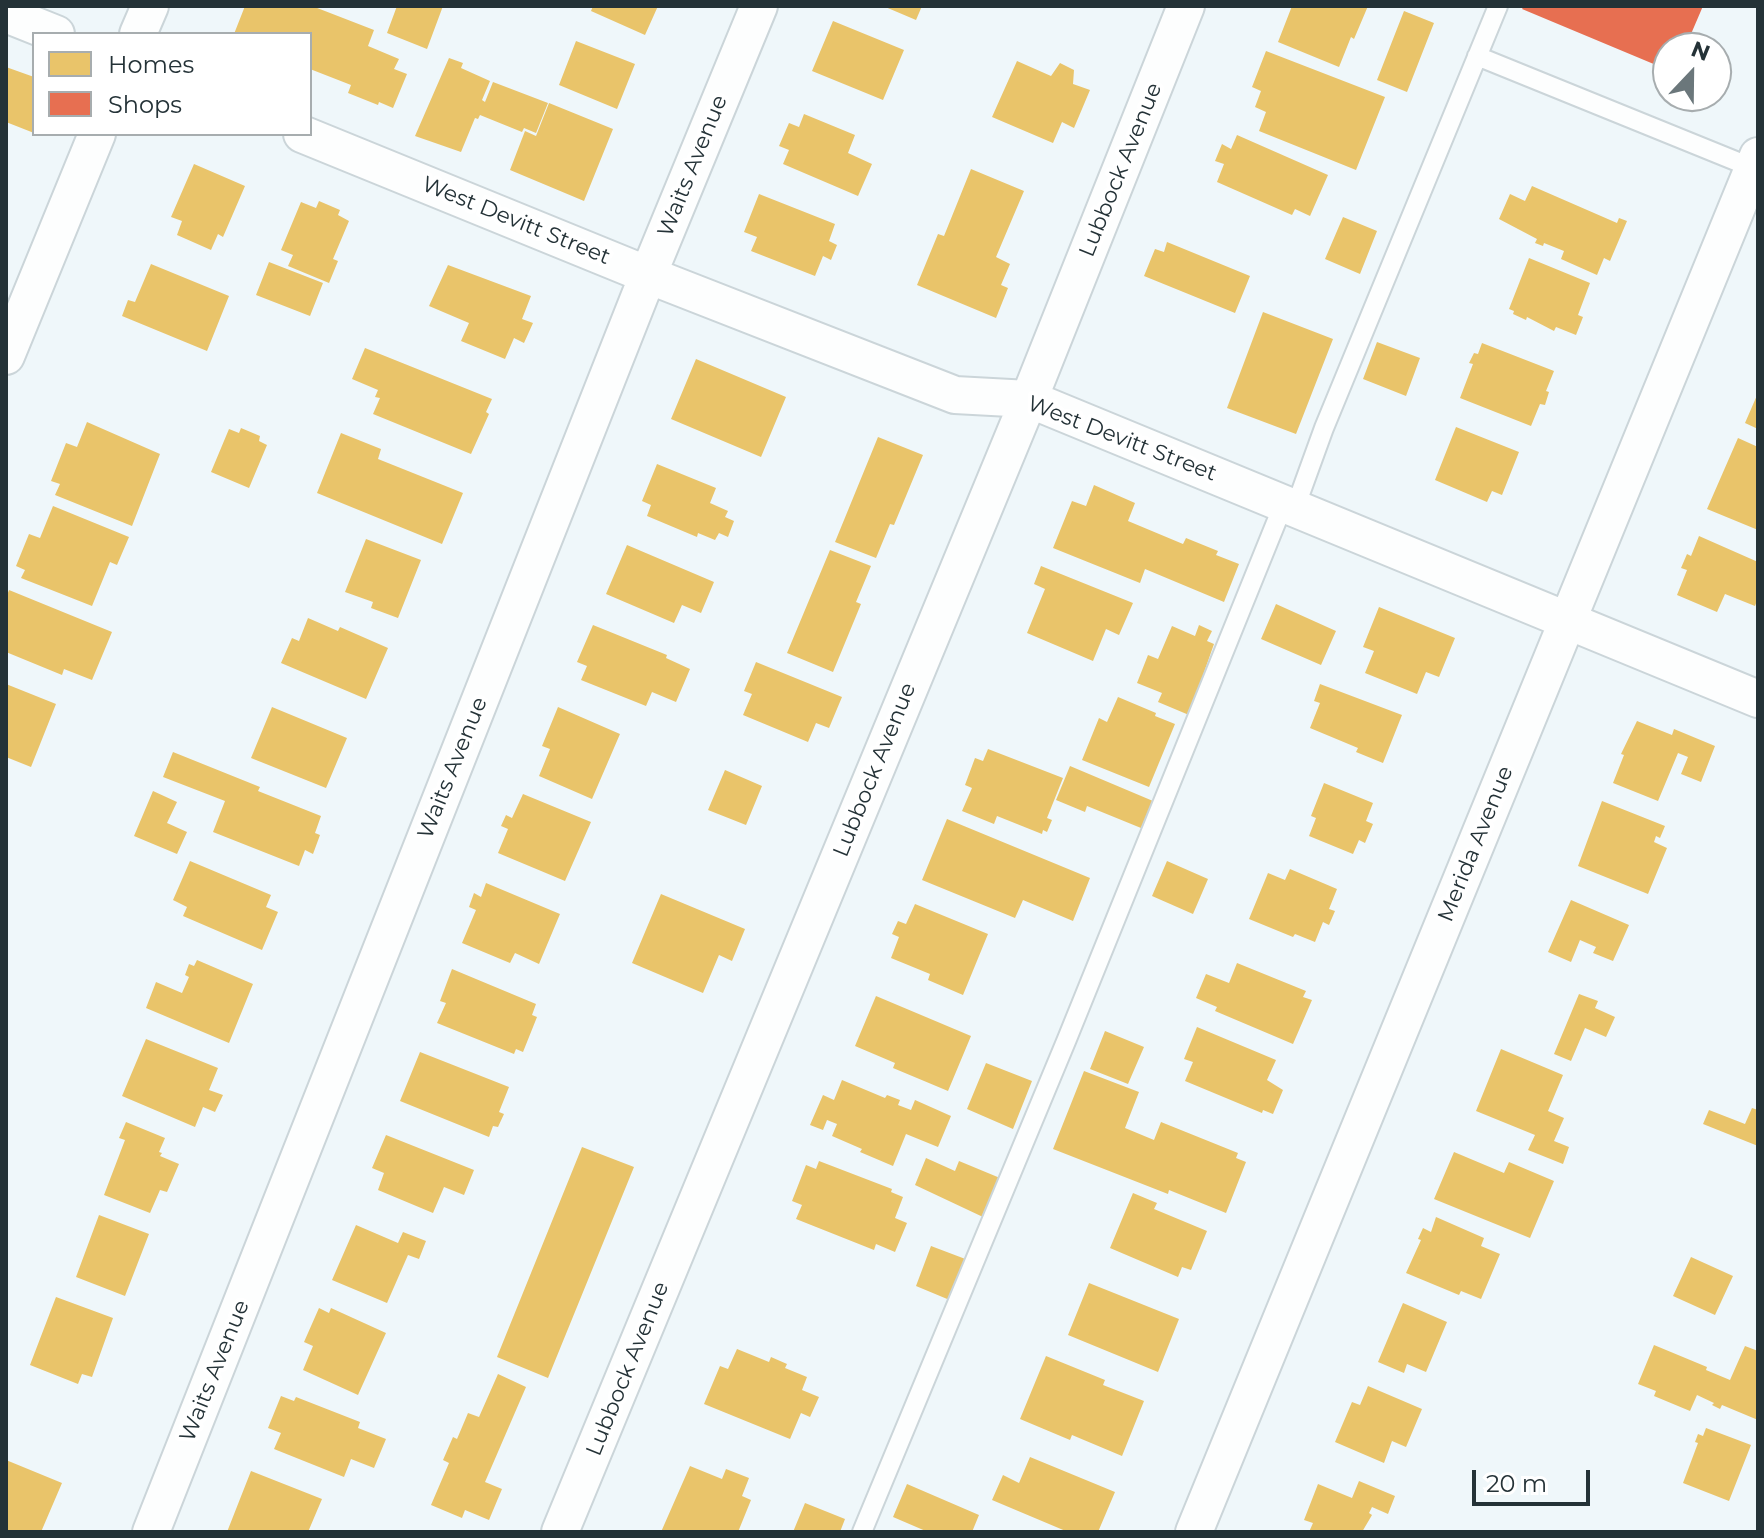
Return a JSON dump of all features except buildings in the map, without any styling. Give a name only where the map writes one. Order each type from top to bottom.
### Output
[{"type":"street","points":[[139,32],[150,6]]},
{"type":"street","name":"Waits Avenue","points":[[151,1532],[648,275],[759,6]]},
{"type":"street","name":"Lubbock Avenue","points":[[560,1532],[1029,399],[1186,6]]},
{"type":"street","points":[[6,14],[51,32]]},
{"type":"street","points":[[6,356],[96,136]]},
{"type":"street","name":"West Devitt Street","points":[[307,136],[648,275],[955,395],[1029,399],[1758,699]]},
{"type":"street","name":"Merida Avenue","points":[[1194,1532],[1756,162]]},
{"type":"lane","points":[[862,1532],[1498,6]]},
{"type":"lane","points":[[1477,56],[1756,162]]}]
